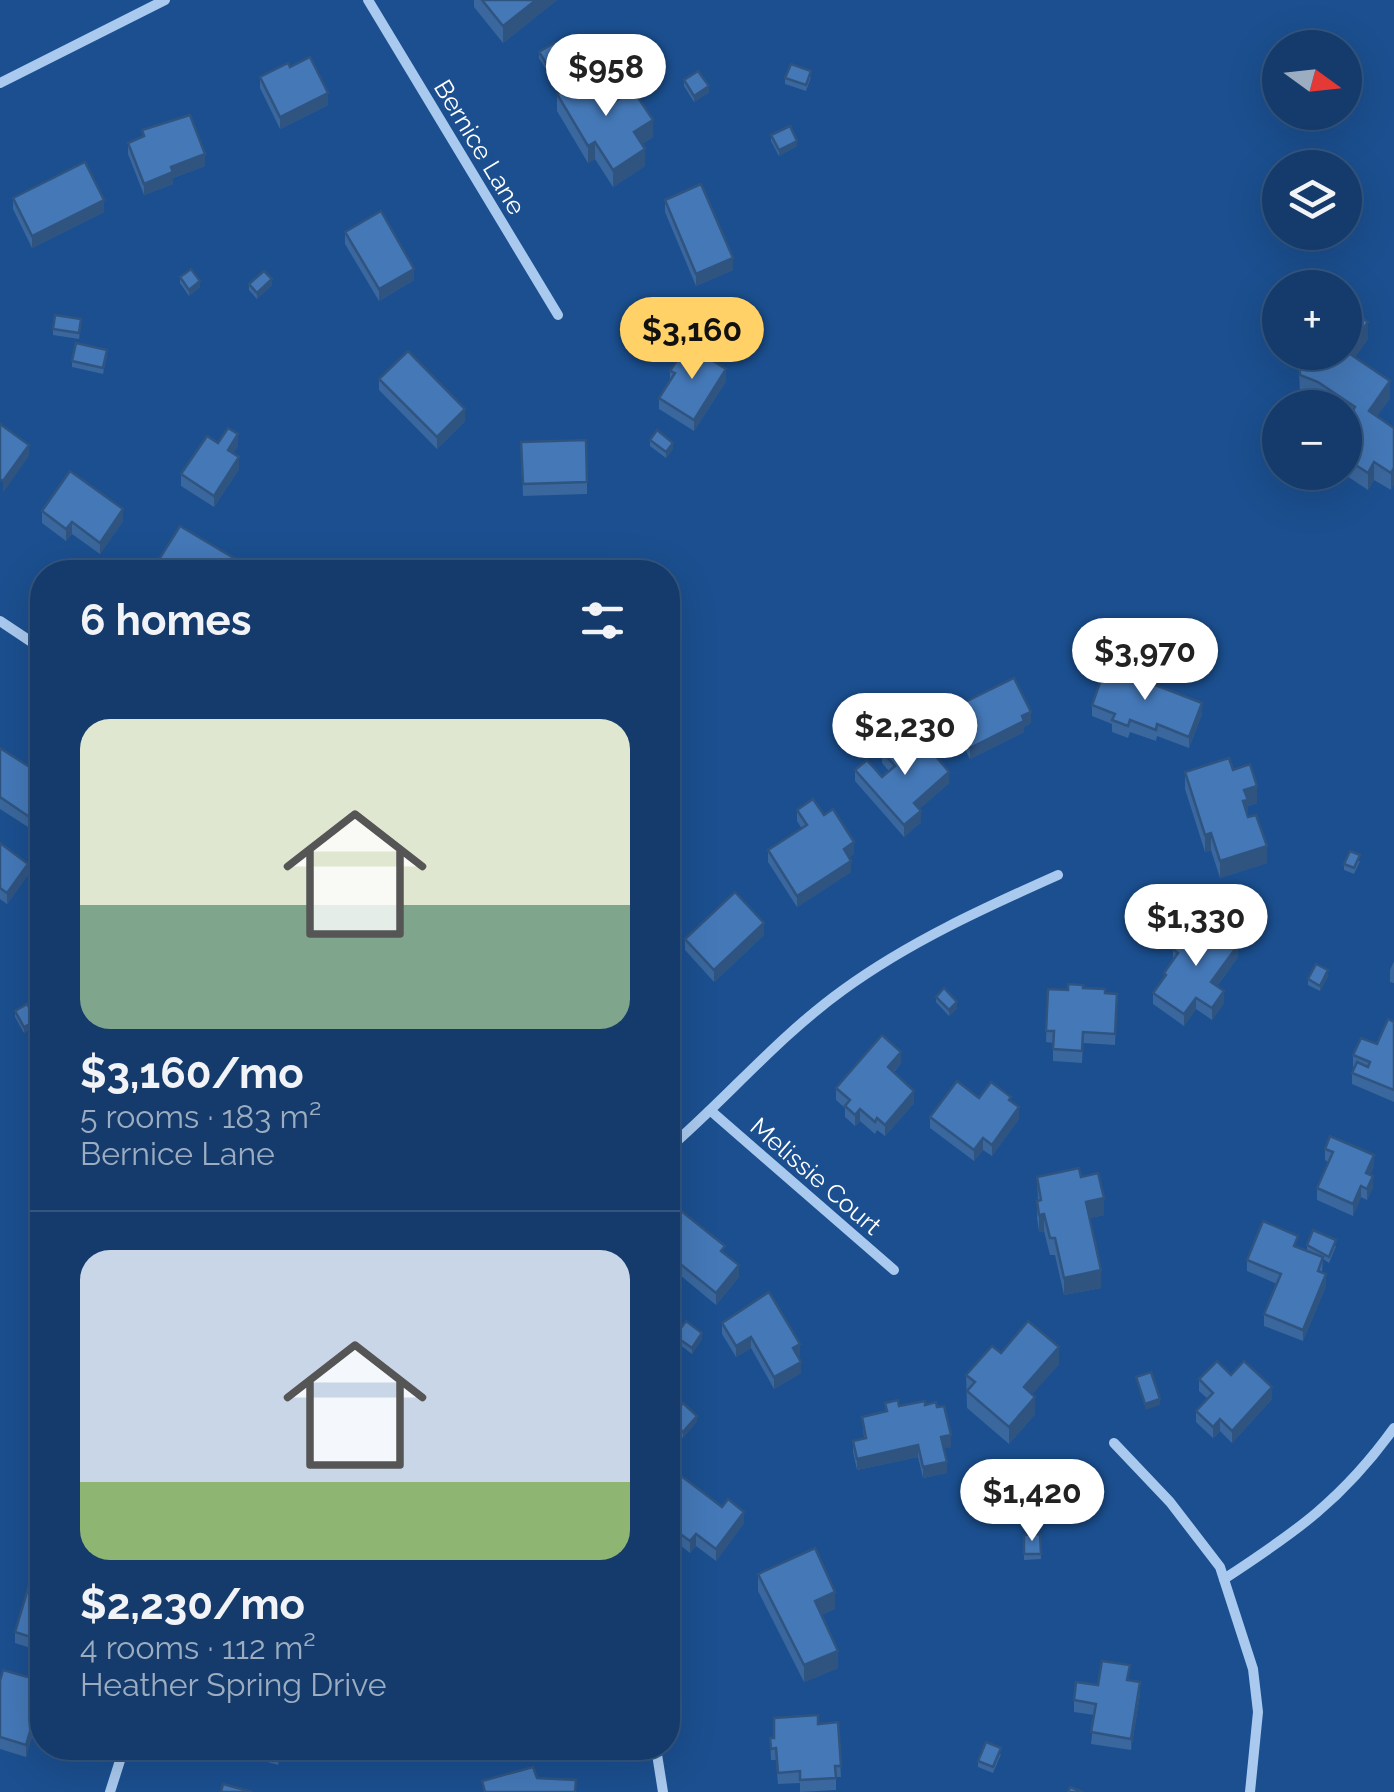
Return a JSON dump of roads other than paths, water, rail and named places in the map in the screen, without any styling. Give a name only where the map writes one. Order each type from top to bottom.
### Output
[{"type":"street","points":[[0,83],[165,0]]},
{"type":"street","name":"Bernice Lane","points":[[368,0],[558,315]]},
{"type":"street","points":[[0,620],[30,640]]},
{"type":"street","points":[[680,1139],[840,992],[894,956],[972,914],[1058,875]]},
{"type":"street","name":"Melissie Court","points":[[711,1112],[894,1270]]},
{"type":"street","points":[[1224,1578],[1312,1519],[1370,1462],[1394,1428]]},
{"type":"street","points":[[1114,1443],[1170,1502],[1220,1567],[1242,1628],[1254,1684],[1256,1747],[1250,1792]]},
{"type":"street","points":[[110,1792],[120,1760]]},
{"type":"street","points":[[658,1760],[663,1792]]}]
